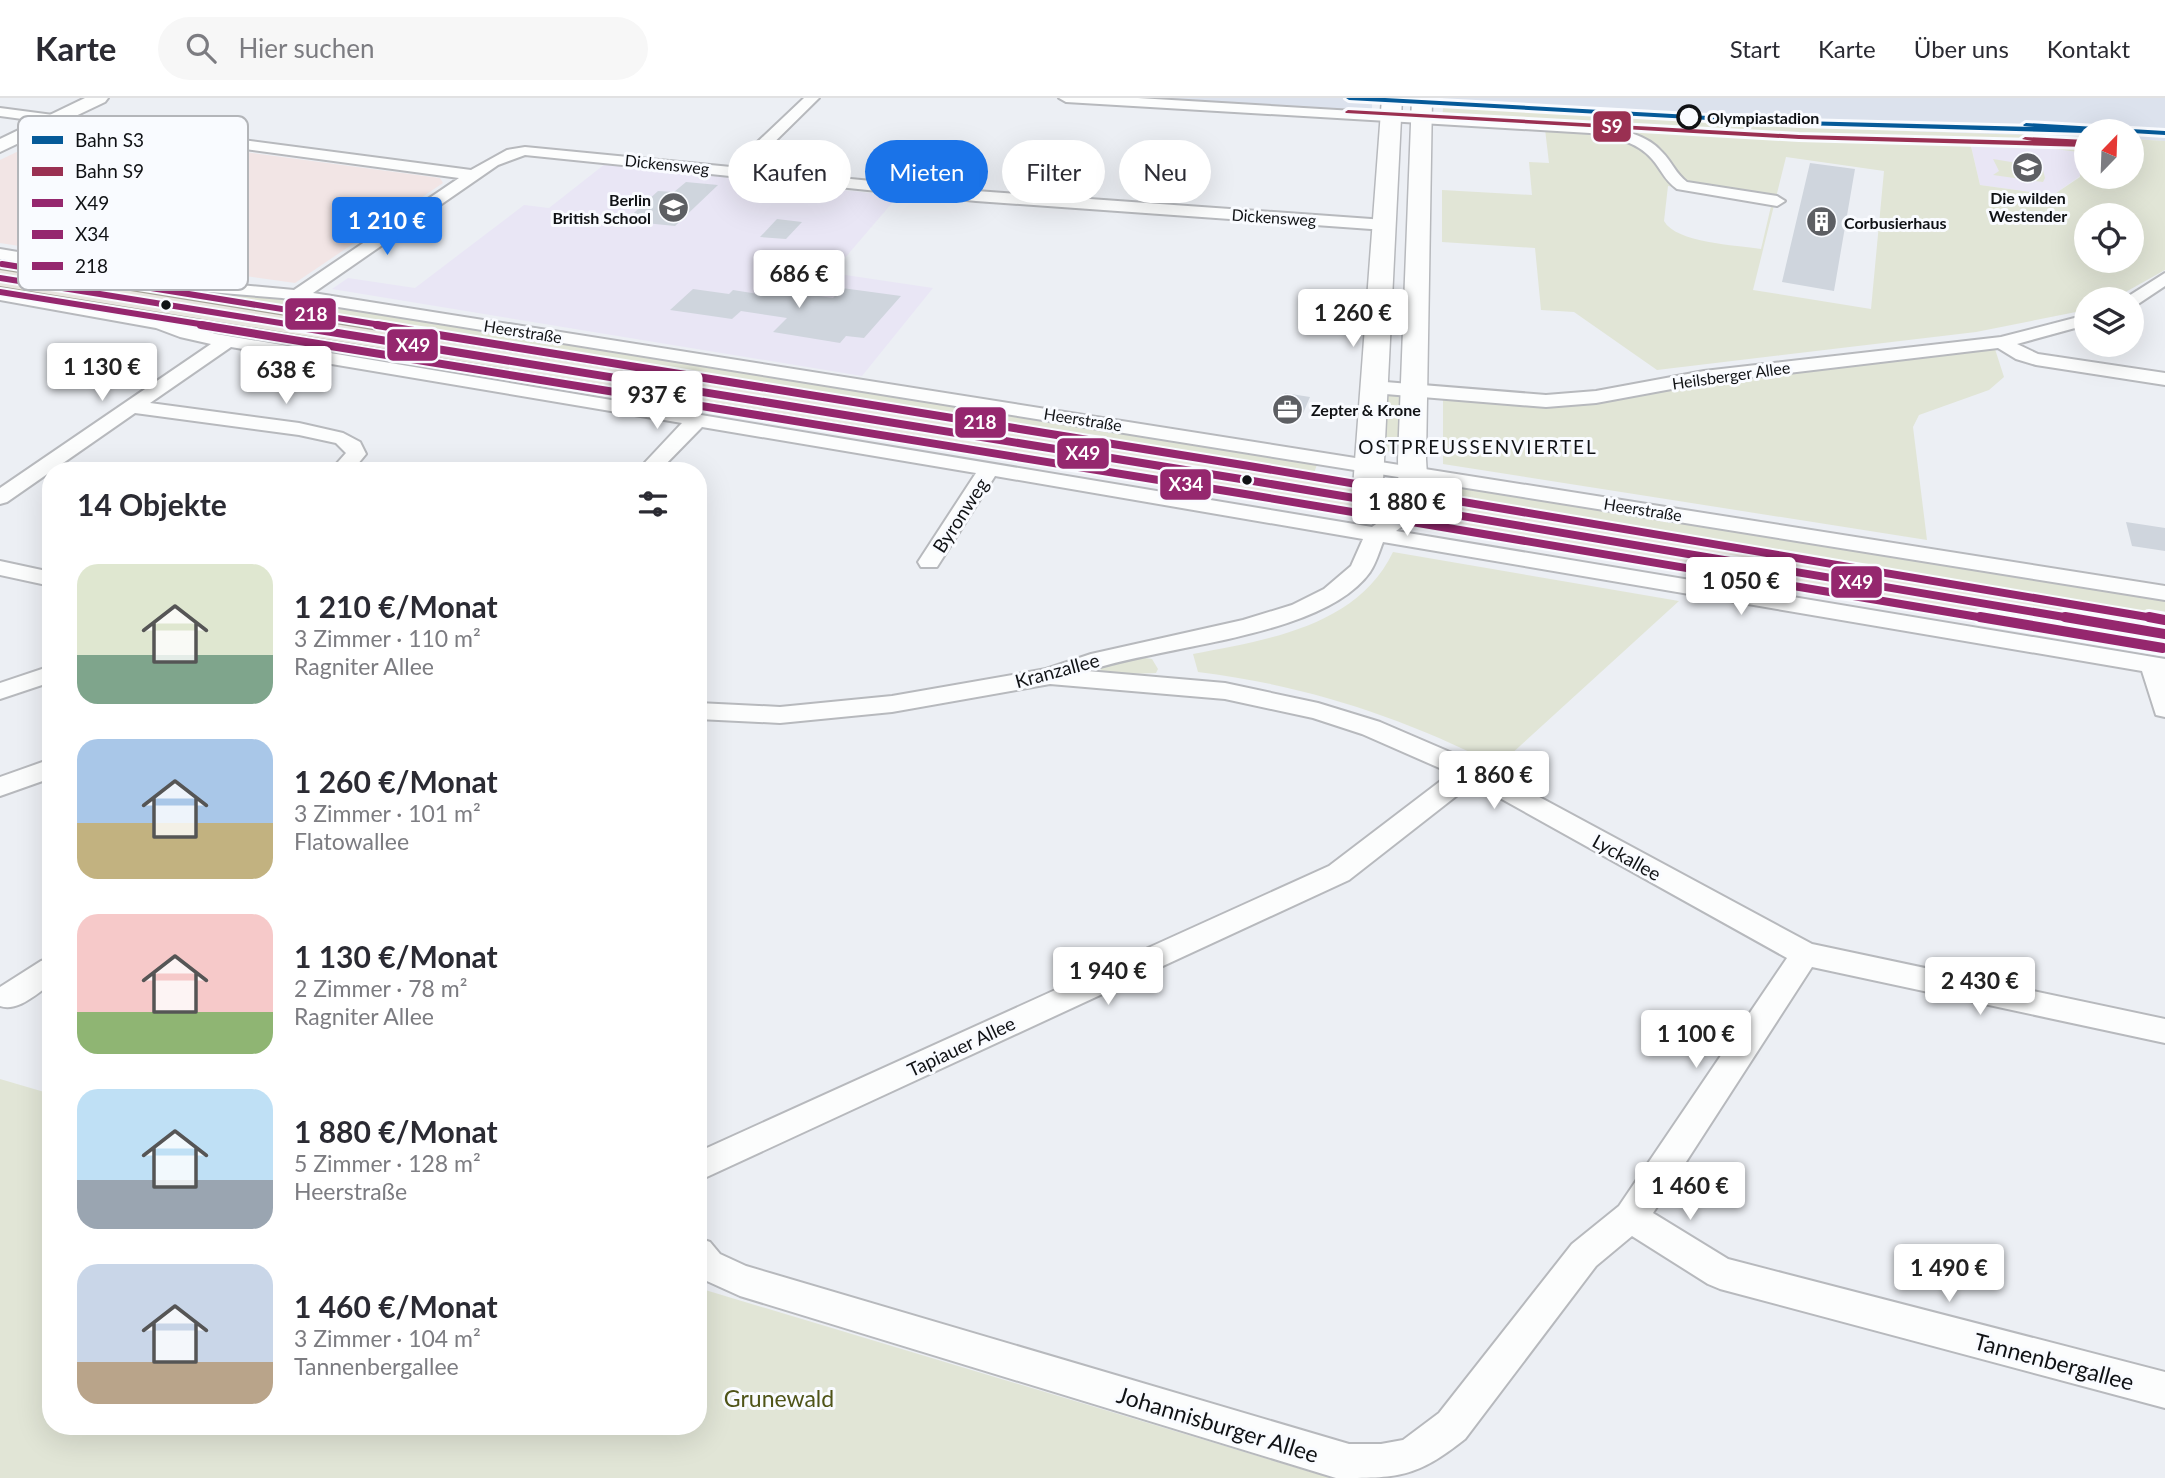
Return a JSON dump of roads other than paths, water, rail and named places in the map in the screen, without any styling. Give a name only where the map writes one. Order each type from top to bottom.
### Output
[{"type":"main road","points":[[1367,501],[1392,108]]},
{"type":"main road","points":[[1414,509],[1412,472],[1422,109]]},
{"type":"main road","points":[[1385,225],[1418,227]]},
{"type":"main road","name":"Heerstraße","points":[[0,278],[18,281]]},
{"type":"main road","name":"Heerstraße","points":[[74,290],[2165,634]]},
{"type":"street","points":[[62,116],[99,98]]},
{"type":"street","points":[[768,140],[812,98]]},
{"type":"street","points":[[1066,98],[1422,109],[1577,127],[1608,132],[1647,146],[1658,156],[1671,177],[1684,186],[1777,201]]},
{"type":"street","points":[[0,112],[32,116]]},
{"type":"street","points":[[0,146],[18,137]]},
{"type":"street","points":[[248,145],[472,175]]},
{"type":"street","name":"Dickensweg","points":[[296,296],[472,175],[501,157],[525,150],[728,170]]},
{"type":"street","name":"Dickensweg","points":[[851,183],[976,196],[1385,225]]},
{"type":"street","name":"Heerstraße","points":[[0,254],[18,257]]},
{"type":"street","points":[[2144,292],[2165,278]]},
{"type":"street","name":"Heerstraße","points":[[235,290],[296,296],[2165,593]]},
{"type":"street","points":[[0,295],[160,323],[186,333],[227,341],[2158,666],[2165,709]]},
{"type":"street","name":"Heilsberger Allee","points":[[1373,387],[1546,401],[1572,400],[1704,377],[2001,342],[2074,323]]},
{"type":"street","points":[[52,462],[227,341]]},
{"type":"street","points":[[2001,342],[2036,359],[2165,379]]},
{"type":"street","points":[[132,407],[299,429],[343,439],[353,446],[356,454],[348,462]]},
{"type":"street","points":[[657,462],[697,420]]},
{"type":"street","name":"Byronweg","points":[[929,562],[990,468]]},
{"type":"street","points":[[0,498],[42,469]]},
{"type":"street","points":[[1367,501],[1376,534]]},
{"type":"street","points":[[1376,534],[1414,509]]},
{"type":"street","name":"Kranzallee","points":[[707,711],[780,715],[892,704],[1050,676],[1099,659],[1248,626],[1317,604],[1361,569],[1376,534]]},
{"type":"street","points":[[0,568],[42,577]]},
{"type":"street","points":[[1158,647],[1173,685]]},
{"type":"street","name":"Lyckallee","points":[[1050,676],[1225,691],[1318,711],[1371,729],[1471,771],[1805,954],[2165,1031]]},
{"type":"street","points":[[0,691],[42,677]]},
{"type":"street","points":[[0,787],[42,771]]},
{"type":"street","name":"Tapiauer Allee","points":[[707,1163],[1339,873],[1471,771]]},
{"type":"street","name":"Johannisburger Allee","points":[[707,1264],[740,1280],[1349,1463],[1381,1464],[1406,1460],[1433,1444],[1452,1426],[1584,1255],[1631,1217],[1805,954]]},
{"type":"street","points":[[8,998],[42,975]]},
{"type":"street","name":"Tannenbergallee","points":[[1631,1217],[1720,1273],[2165,1390]]},
{"type":"rail line","name":"S3","points":[[1349,98],[1800,123],[2074,131]]},
{"type":"rail line","name":"S9","points":[[1348,112],[1799,137],[2074,145]]},
{"type":"rail line","name":"S3","points":[[2026,125],[2165,133]]},
{"type":"rail line","name":"S9","points":[[2025,139],[2074,141]]},
{"type":"place","name":"Olympiastadion","points":[[1689,117]]},
{"type":"place","name":"Die wilden Westender","points":[[2028,168]]},
{"type":"place","name":"Berlin British School","points":[[674,208]]},
{"type":"place","name":"Corbusierhaus","points":[[1821,222]]},
{"type":"place","name":"Zepter & Krone","points":[[1288,409]]},
{"type":"district","name":"OSTPREUSSENVIERTEL","points":[[1478,446]]},
{"type":"park label","name":"Grunewald","points":[[779,1398]]}]
